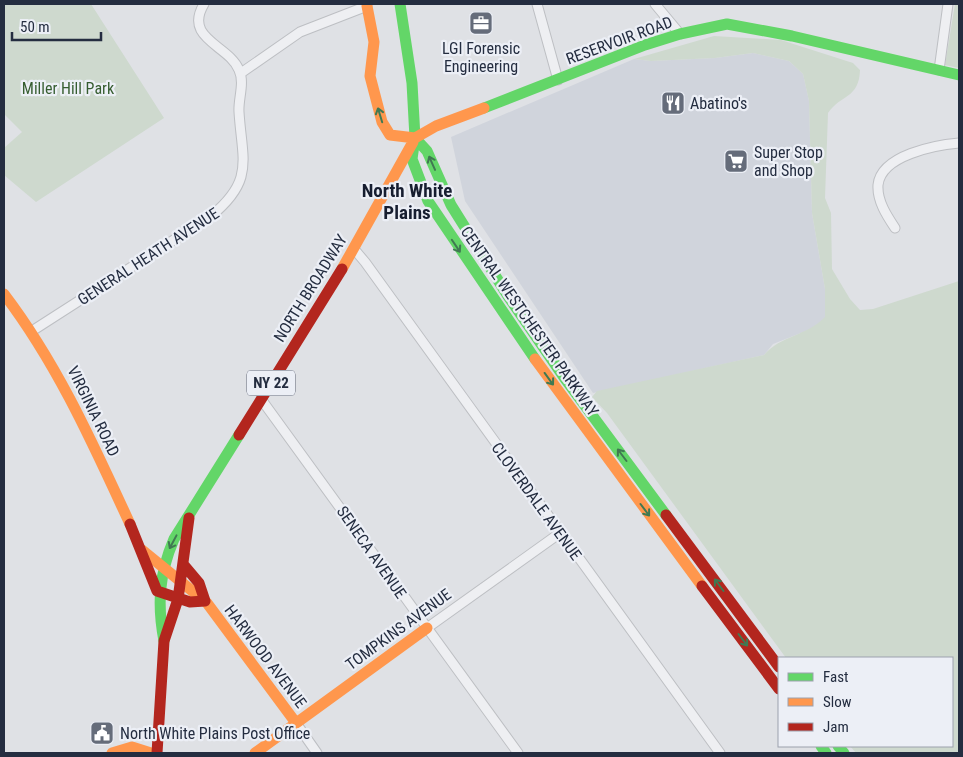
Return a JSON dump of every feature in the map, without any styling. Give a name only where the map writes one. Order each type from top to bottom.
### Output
[{"type":"main road","points":[[366,5],[374,42],[370,76],[382,122],[390,135],[415,138],[408,51],[400,4]]},
{"type":"main road","name":"RESERVOIR ROAD","points":[[415,138],[436,126],[645,46],[680,34],[728,24],[959,75]]},
{"type":"main road","name":"NORTH BROADWAY","points":[[164,641],[158,613],[157,592],[163,568],[174,539],[189,518],[354,249],[382,200],[400,161],[415,138]]},
{"type":"main road","name":"CENTRAL WESTCHESTER PARKWAY","points":[[415,138],[429,156],[451,205],[508,296],[566,380],[778,665]]},
{"type":"main road","name":"CENTRAL WESTCHESTER PARKWAY","points":[[415,138],[412,159],[418,182],[455,244],[533,356],[778,689]]},
{"type":"main road","name":"VIRGINIA ROAD","points":[[4,294],[32,331],[74,408],[142,550],[144,563],[157,592]]},
{"type":"main road","name":"NORTH BROADWAY","points":[[157,753],[164,641],[178,599],[189,518]]},
{"type":"main road","name":"VIRGINIA ROAD","points":[[142,550],[150,554],[163,568],[206,602]]},
{"type":"main road","name":"HARWOOD AVENUE","points":[[183,564],[198,583],[206,602],[296,723]]},
{"type":"main road","name":"HARWOOD AVENUE","points":[[157,592],[190,602],[206,602]]},
{"type":"main road","name":"TOMPKINS AVENUE","points":[[255,753],[427,628]]},
{"type":"main road","points":[[112,753],[132,748],[151,753]]},
{"type":"street","points":[[204,4],[200,11],[200,29],[207,39],[235,60],[241,73],[300,32],[366,5]]},
{"type":"street","points":[[537,4],[558,80]]},
{"type":"street","points":[[655,4],[680,34]]},
{"type":"street","points":[[938,70],[948,4]]},
{"type":"street","name":"GENERAL HEATH AVENUE","points":[[32,331],[211,216],[230,198],[242,178],[244,168],[239,112],[241,73]]},
{"type":"street","points":[[895,228],[879,195],[878,184],[882,173],[893,163],[922,150],[959,143]]},
{"type":"street","name":"CLOVERDALE AVENUE","points":[[354,249],[720,753]]},
{"type":"street","name":"SENECA AVENUE","points":[[261,399],[518,753]]},
{"type":"street","name":"TOMPKINS AVENUE","points":[[427,628],[560,533]]},
{"type":"street","name":"HARWOOD AVENUE","points":[[296,723],[317,753]]},
{"type":"shaded area","points":[[753,53],[789,61],[803,74],[809,101],[812,213],[825,289],[825,318],[816,327],[773,344],[764,355],[593,393],[465,201],[451,137],[634,59],[651,61],[715,58]]},
{"type":"green space","name":"Miller Hill Park","points":[[4,4],[91,4],[164,118],[36,202],[4,175],[4,148],[22,132],[4,114]]},
{"type":"green space","points":[[955,4],[959,4],[959,68],[945,65]]},
{"type":"green space","points":[[714,36],[781,40],[853,63],[860,70],[856,86],[853,91],[838,102],[828,113],[825,198],[831,213],[832,269],[850,299],[860,310],[873,309],[959,281],[959,753],[856,753],[851,747],[953,747],[953,657],[785,657],[607,413],[592,397],[597,391],[764,355],[778,343],[810,328],[825,317],[825,289],[812,213],[809,101],[803,74],[789,61],[753,53],[715,58],[651,61],[634,59]]},
{"type":"traffic: fast","points":[[400,4],[412,83],[415,138],[412,159],[428,201],[535,359]]},
{"type":"traffic: fast","points":[[484,108],[645,45],[680,34],[727,24],[792,36],[959,75]]},
{"type":"traffic: fast","points":[[415,138],[427,151],[451,205],[508,296],[566,380],[666,515]]},
{"type":"traffic: fast","points":[[164,641],[160,602],[162,577],[169,552],[174,539],[239,435]]},
{"type":"traffic: fast","points":[[822,747],[826,753]]},
{"type":"traffic: fast","points":[[839,747],[844,753]]},
{"type":"traffic: slow","points":[[367,6],[374,42],[370,76],[382,122],[390,135],[415,138],[436,126],[484,108]]},
{"type":"traffic: slow","points":[[342,269],[413,142]]},
{"type":"traffic: slow","points":[[4,294],[58,377],[130,524]]},
{"type":"traffic: slow","points":[[535,359],[702,586]]},
{"type":"traffic: slow","points":[[142,550],[207,603],[296,723]]},
{"type":"traffic: slow","points":[[255,753],[427,628]]},
{"type":"traffic: slow","points":[[112,753],[132,747],[151,753]]},
{"type":"traffic: jam","points":[[239,435],[342,269]]},
{"type":"traffic: jam","points":[[666,515],[778,666]]},
{"type":"traffic: jam","points":[[157,753],[164,641],[178,599],[189,518]]},
{"type":"traffic: jam","points":[[130,524],[157,591],[190,602],[205,601]]},
{"type":"traffic: jam","points":[[183,564],[199,583],[205,601]]},
{"type":"traffic: jam","points":[[702,586],[778,688]]},
{"type":"place","name":"LGI Forensic Engineering","points":[[481,23]]},
{"type":"place","name":"Abatino's","points":[[673,103]]},
{"type":"place","name":"Super Stop and Shop","points":[[736,161]]},
{"type":"place","name":"North White Plains Post Office","points":[[102,733]]},
{"type":"district","name":"North White Plains","points":[[407,201]]}]
